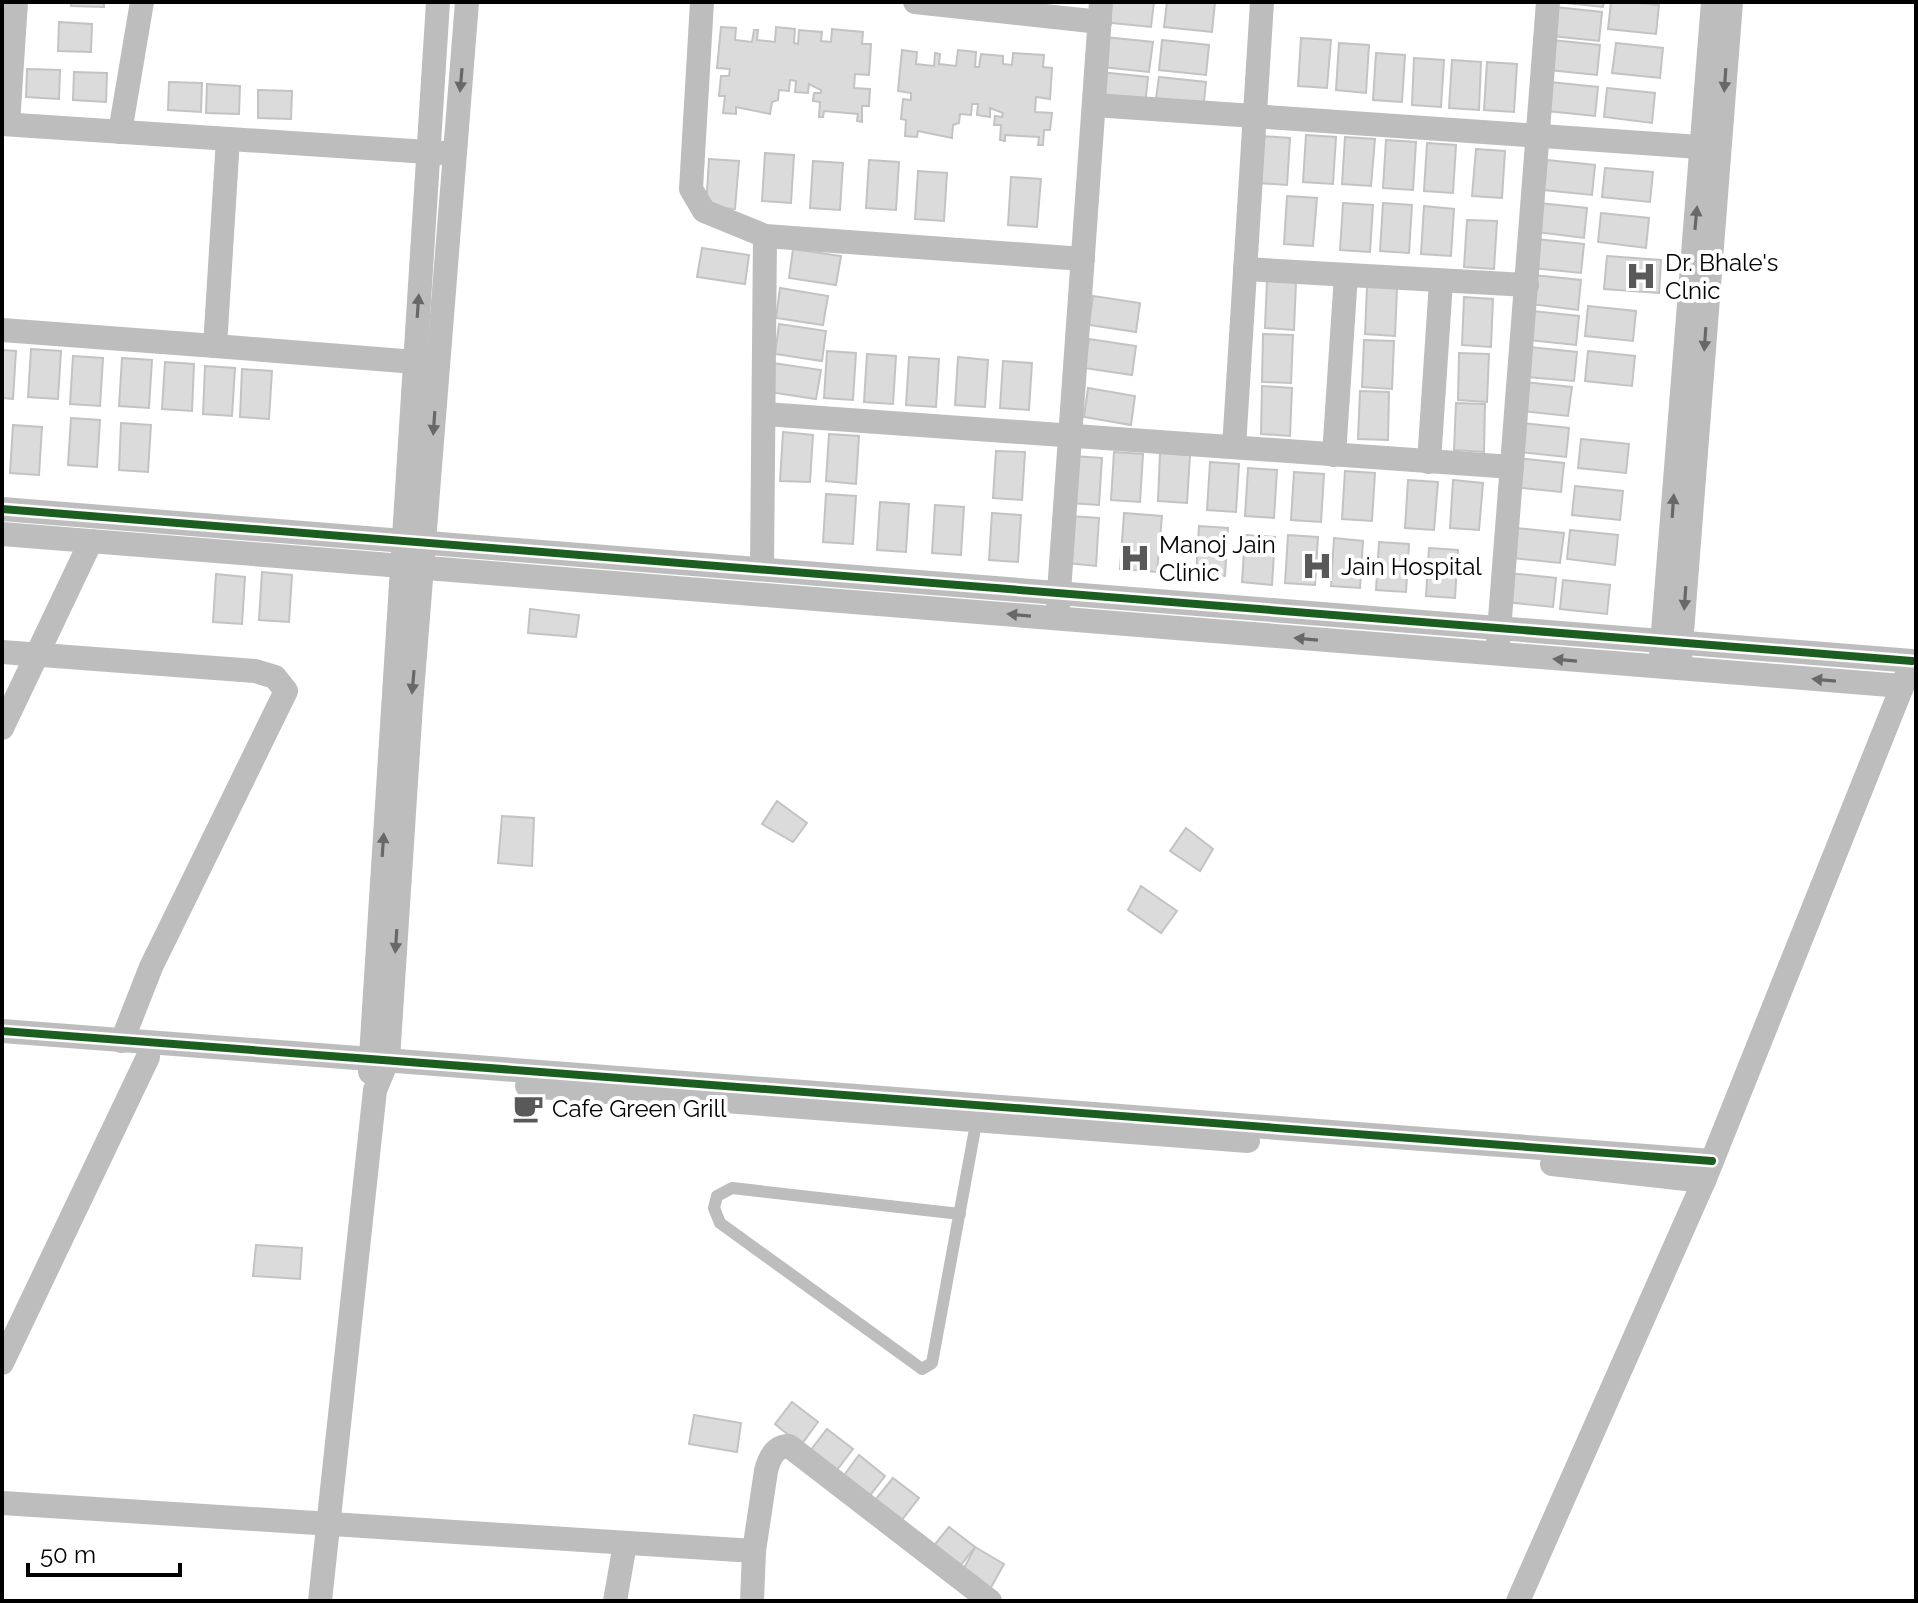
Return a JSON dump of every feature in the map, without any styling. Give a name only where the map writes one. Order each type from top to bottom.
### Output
[{"type":"street","points":[[16,2],[5,124],[455,154]]},
{"type":"street","points":[[120,132],[142,2]]},
{"type":"street","points":[[320,1601],[377,1071],[426,363],[428,152],[438,2]]},
{"type":"street","points":[[426,363],[455,154],[467,2]]},
{"type":"street","points":[[702,2],[691,189],[704,211],[765,236],[1083,259]]},
{"type":"street","points":[[915,2],[1101,12],[1057,618]]},
{"type":"street","points":[[1234,447],[1262,2]]},
{"type":"street","points":[[1498,654],[1548,2]]},
{"type":"street","points":[[1670,667],[1710,148],[1713,2]]},
{"type":"street","points":[[1710,148],[1731,2]]},
{"type":"street","points":[[1094,105],[1710,148]]},
{"type":"street","points":[[215,346],[228,139]]},
{"type":"street","points":[[762,569],[765,236]]},
{"type":"street","points":[[1245,269],[1527,285]]},
{"type":"street","points":[[1334,455],[1346,275]]},
{"type":"street","points":[[1429,462],[1441,282]]},
{"type":"street","points":[[2,330],[426,363]]},
{"type":"street","points":[[765,414],[1512,467]]},
{"type":"street","points":[[2,509],[1500,628],[1914,656],[1708,1171],[1518,1601]]},
{"type":"street","points":[[2,534],[1902,686]]},
{"type":"street","points":[[2,728],[91,541]]},
{"type":"street","points":[[656,587],[659,561]]},
{"type":"street","points":[[2,652],[255,671],[275,677],[286,691],[151,967],[122,1041]]},
{"type":"street","points":[[2,1031],[122,1041],[377,1071]]},
{"type":"street","points":[[2,1046],[978,1111],[1708,1171]]},
{"type":"street","points":[[2,1363],[148,1057]]},
{"type":"street","points":[[752,1601],[754,1551],[770,1458],[778,1449],[789,1446],[990,1601]]},
{"type":"street","points":[[2,1503],[754,1551]]},
{"type":"street","points":[[615,1601],[625,1544]]},
{"type":"lane","points":[[960,1214],[732,1188],[717,1196],[714,1208],[720,1223],[922,1369],[932,1363],[960,1214],[978,1111]]},
{"type":"building","points":[[71,2],[104,2],[104,7],[71,6]]},
{"type":"building","points":[[1105,2],[1154,2],[1151,27],[1103,22]]},
{"type":"building","points":[[1167,2],[1215,2],[1212,32],[1164,27]]},
{"type":"building","points":[[1556,2],[1604,2],[1603,7]]},
{"type":"building","points":[[1611,2],[1659,5],[1656,34],[1608,29]]},
{"type":"building","points":[[1555,7],[1602,12],[1599,41],[1552,36]]},
{"type":"building","points":[[59,22],[92,24],[91,52],[58,51]]},
{"type":"building","points":[[721,27],[736,28],[735,40],[752,42],[754,30],[758,30],[757,40],[775,42],[776,27],[795,29],[794,43],[798,44],[799,30],[822,32],[821,41],[831,42],[832,29],[863,32],[862,44],[871,44],[869,75],[855,74],[854,88],[870,89],[869,106],[862,106],[862,122],[857,121],[858,114],[824,111],[823,117],[819,117],[820,102],[813,101],[814,93],[821,93],[821,90],[809,84],[808,93],[795,92],[796,81],[790,80],[789,91],[779,90],[778,100],[772,102],[770,114],[736,107],[736,114],[723,113],[725,96],[719,96],[721,76],[729,76],[730,69],[717,68]]},
{"type":"building","points":[[1105,37],[1153,42],[1149,72],[1102,67]]},
{"type":"building","points":[[1301,38],[1331,40],[1327,88],[1298,86]]},
{"type":"building","points":[[1162,40],[1209,45],[1206,75],[1159,70]]},
{"type":"building","points":[[1552,40],[1600,45],[1597,75],[1549,70]]},
{"type":"building","points":[[1339,43],[1369,45],[1366,93],[1336,90]]},
{"type":"building","points":[[1616,43],[1663,48],[1660,78],[1612,73]]},
{"type":"building","points":[[902,50],[917,52],[916,64],[934,66],[935,53],[940,54],[939,64],[956,66],[958,50],[976,52],[975,67],[979,67],[981,54],[1003,56],[1003,64],[1012,65],[1013,53],[1044,55],[1043,67],[1052,68],[1050,99],[1036,97],[1035,112],[1052,113],[1050,130],[1044,130],[1043,145],[1038,145],[1039,137],[1005,135],[1005,141],[1000,140],[1001,125],[994,125],[995,116],[1002,117],[1003,113],[990,108],[990,117],[977,115],[978,104],[972,104],[971,115],[960,114],[959,123],[953,125],[952,138],[918,131],[917,137],[905,136],[906,120],[901,119],[903,99],[911,100],[911,93],[898,91]]},
{"type":"building","points":[[1376,53],[1405,55],[1402,102],[1373,100]]},
{"type":"building","points":[[1414,58],[1444,60],[1441,107],[1412,105]]},
{"type":"building","points":[[1452,60],[1481,62],[1479,110],[1449,108]]},
{"type":"building","points":[[1487,62],[1517,64],[1514,112],[1484,110]]},
{"type":"building","points":[[27,69],[60,70],[59,99],[26,97]]},
{"type":"building","points":[[74,72],[107,73],[106,102],[73,100]]},
{"type":"building","points":[[1100,72],[1148,77],[1145,106],[1097,101]]},
{"type":"building","points":[[1159,77],[1206,82],[1203,111],[1155,106]]},
{"type":"building","points":[[169,82],[202,83],[201,112],[168,110]]},
{"type":"building","points":[[1550,82],[1598,87],[1595,116],[1547,111]]},
{"type":"building","points":[[207,84],[240,86],[239,114],[206,113]]},
{"type":"building","points":[[1607,88],[1655,93],[1652,123],[1604,117]]},
{"type":"building","points":[[258,90],[292,91],[291,119],[258,118]]},
{"type":"building","points":[[1306,135],[1336,137],[1333,184],[1303,182]]},
{"type":"building","points":[[1261,136],[1290,138],[1287,185],[1258,183]]},
{"type":"building","points":[[1345,137],[1375,139],[1371,186],[1342,184]]},
{"type":"building","points":[[1386,140],[1416,142],[1413,190],[1383,188]]},
{"type":"building","points":[[1427,143],[1456,145],[1453,193],[1424,191]]},
{"type":"building","points":[[1476,149],[1505,151],[1502,198],[1472,196]]},
{"type":"building","points":[[765,153],[794,155],[791,203],[762,201]]},
{"type":"building","points":[[709,159],[739,161],[735,209],[706,207]]},
{"type":"building","points":[[869,160],[899,162],[896,210],[866,208]]},
{"type":"building","points":[[1547,160],[1595,165],[1592,195],[1544,190]]},
{"type":"building","points":[[813,161],[843,163],[840,210],[810,208]]},
{"type":"building","points":[[1605,168],[1653,172],[1650,202],[1602,197]]},
{"type":"building","points":[[918,171],[947,173],[944,221],[915,219]]},
{"type":"building","points":[[1011,177],[1041,179],[1037,227],[1008,225]]},
{"type":"building","points":[[1287,196],[1317,198],[1313,246],[1284,244]]},
{"type":"building","points":[[1343,203],[1373,205],[1370,252],[1340,250]]},
{"type":"building","points":[[1383,203],[1412,205],[1409,253],[1380,251]]},
{"type":"building","points":[[1539,203],[1587,208],[1584,238],[1536,232]]},
{"type":"building","points":[[1424,206],[1454,209],[1451,256],[1421,254]]},
{"type":"building","points":[[1601,213],[1649,218],[1646,248],[1598,242]]},
{"type":"building","points":[[1467,220],[1497,221],[1494,269],[1464,267]]},
{"type":"building","points":[[1536,239],[1584,244],[1581,273],[1533,268]]},
{"type":"building","points":[[702,248],[749,255],[745,284],[697,277]]},
{"type":"building","points":[[793,249],[841,256],[836,285],[789,278]]},
{"type":"building","points":[[1607,256],[1661,260],[1659,293],[1604,289]]},
{"type":"building","points":[[1533,275],[1581,280],[1578,310],[1530,304]]},
{"type":"building","points":[[1267,280],[1296,282],[1294,330],[1265,328]]},
{"type":"building","points":[[1367,286],[1397,288],[1395,336],[1365,334]]},
{"type":"building","points":[[780,288],[828,296],[823,325],[776,318]]},
{"type":"building","points":[[1093,296],[1140,303],[1136,332],[1089,325]]},
{"type":"building","points":[[1464,297],[1493,299],[1491,347],[1462,345]]},
{"type":"building","points":[[1588,306],[1636,311],[1633,341],[1585,336]]},
{"type":"building","points":[[1532,311],[1579,316],[1576,345],[1529,340]]},
{"type":"building","points":[[779,324],[826,331],[822,361],[775,354]]},
{"type":"building","points":[[1263,334],[1293,335],[1291,383],[1262,382]]},
{"type":"building","points":[[1089,339],[1136,346],[1132,375],[1084,368]]},
{"type":"building","points":[[1364,340],[1394,341],[1392,389],[1362,387]]},
{"type":"building","points":[[1529,347],[1577,352],[1574,381],[1527,377]]},
{"type":"building","points":[[31,349],[61,351],[58,399],[28,397]]},
{"type":"building","points":[[2,350],[16,351],[13,399],[2,398]]},
{"type":"building","points":[[827,351],[856,353],[853,400],[824,398]]},
{"type":"building","points":[[1588,351],[1635,356],[1632,386],[1585,381]]},
{"type":"building","points":[[1459,353],[1489,354],[1487,402],[1458,400]]},
{"type":"building","points":[[867,354],[896,356],[893,404],[864,402]]},
{"type":"building","points":[[73,356],[103,358],[100,406],[70,404]]},
{"type":"building","points":[[909,357],[939,359],[936,407],[906,405]]},
{"type":"building","points":[[958,357],[988,360],[985,407],[955,405]]},
{"type":"building","points":[[122,358],[152,360],[149,408],[119,406]]},
{"type":"building","points":[[1003,361],[1032,363],[1029,410],[1000,408]]},
{"type":"building","points":[[165,362],[194,364],[192,411],[162,409]]},
{"type":"building","points":[[773,363],[821,370],[816,399],[769,392]]},
{"type":"building","points":[[205,366],[235,368],[232,416],[203,414]]},
{"type":"building","points":[[242,369],[272,371],[269,419],[240,417]]},
{"type":"building","points":[[1524,382],[1572,387],[1568,416],[1521,411]]},
{"type":"building","points":[[1262,386],[1292,388],[1290,436],[1261,434]]},
{"type":"building","points":[[1088,388],[1135,396],[1131,425],[1084,417]]},
{"type":"building","points":[[1360,391],[1389,392],[1388,440],[1358,439]]},
{"type":"building","points":[[1456,403],[1485,404],[1484,452],[1454,450]]},
{"type":"building","points":[[71,418],[100,420],[97,467],[68,465]]},
{"type":"building","points":[[121,423],[151,425],[148,472],[119,470]]},
{"type":"building","points":[[1521,423],[1569,428],[1566,457],[1519,452]]},
{"type":"building","points":[[13,425],[42,427],[39,475],[10,473]]},
{"type":"building","points":[[783,432],[813,435],[810,482],[780,481]]},
{"type":"building","points":[[829,434],[859,436],[856,484],[826,481]]},
{"type":"building","points":[[1581,439],[1629,444],[1626,473],[1578,468]]},
{"type":"building","points":[[996,451],[1025,452],[1022,500],[993,498]]},
{"type":"building","points":[[1114,452],[1143,454],[1140,502],[1111,500]]},
{"type":"building","points":[[1160,453],[1190,455],[1187,503],[1158,501]]},
{"type":"building","points":[[1073,456],[1102,458],[1099,505],[1070,503]]},
{"type":"building","points":[[1516,458],[1564,463],[1561,492],[1513,487]]},
{"type":"building","points":[[1210,462],[1239,464],[1236,512],[1207,510]]},
{"type":"building","points":[[1248,468],[1277,470],[1274,518],[1245,516]]},
{"type":"building","points":[[1345,471],[1375,473],[1372,521],[1342,519]]},
{"type":"building","points":[[1294,472],[1324,474],[1321,522],[1291,520]]},
{"type":"building","points":[[1408,480],[1438,482],[1434,530],[1405,528]]},
{"type":"building","points":[[1453,480],[1483,483],[1479,530],[1450,528]]},
{"type":"building","points":[[1575,486],[1623,491],[1620,520],[1572,515]]},
{"type":"building","points":[[826,494],[856,496],[853,544],[823,542]]},
{"type":"building","points":[[880,502],[909,504],[906,552],[877,550]]},
{"type":"building","points":[[935,505],[964,507],[961,555],[932,553]]},
{"type":"building","points":[[992,513],[1021,515],[1018,562],[989,560]]},
{"type":"building","points":[[1124,513],[1162,516],[1157,572],[1120,569]]},
{"type":"building","points":[[1070,516],[1099,518],[1096,566],[1067,563]]},
{"type":"building","points":[[1199,526],[1228,528],[1225,576],[1196,574]]},
{"type":"building","points":[[1516,528],[1564,533],[1560,563],[1513,558]]},
{"type":"building","points":[[1570,530],[1618,535],[1615,565],[1567,559]]},
{"type":"building","points":[[1245,535],[1275,537],[1272,585],[1242,582]]},
{"type":"building","points":[[1288,535],[1318,537],[1315,585],[1285,583]]},
{"type":"building","points":[[1334,538],[1363,541],[1360,588],[1331,586]]},
{"type":"building","points":[[1379,542],[1409,544],[1406,592],[1376,590]]},
{"type":"building","points":[[1429,548],[1458,550],[1455,598],[1426,596]]},
{"type":"building","points":[[262,572],[292,575],[289,622],[259,620]]},
{"type":"building","points":[[1509,573],[1556,578],[1553,607],[1506,602]]},
{"type":"building","points":[[216,574],[245,577],[242,624],[213,622]]},
{"type":"building","points":[[1563,580],[1610,585],[1607,614],[1560,609]]},
{"type":"building","points":[[530,609],[579,615],[576,637],[528,633]]},
{"type":"building","points":[[777,801],[807,823],[793,842],[762,824]]},
{"type":"building","points":[[502,816],[534,818],[532,866],[498,863]]},
{"type":"building","points":[[1186,828],[1213,849],[1200,871],[1170,851]]},
{"type":"building","points":[[1141,886],[1177,911],[1161,933],[1128,910]]},
{"type":"building","points":[[256,1245],[302,1248],[300,1279],[253,1276]]},
{"type":"building","points":[[792,1402],[818,1422],[801,1445],[775,1424]]},
{"type":"building","points":[[694,1415],[741,1423],[737,1452],[689,1444]]},
{"type":"building","points":[[827,1429],[853,1449],[836,1471],[810,1451]]},
{"type":"building","points":[[859,1455],[885,1476],[868,1498],[842,1478]]},
{"type":"building","points":[[893,1478],[919,1498],[901,1521],[875,1500]]},
{"type":"building","points":[[949,1527],[975,1547],[957,1570],[931,1549]]},
{"type":"building","points":[[975,1547],[1004,1564],[990,1589],[962,1572]]},
{"type":"cycle path","points":[[2,509],[1912,661]]},
{"type":"cycle path","points":[[2,1031],[1712,1161]]},
{"type":"place","name":"Dr. Bhale's Clnic","points":[[1641,276]]},
{"type":"place","name":"Manoj Jain Clinic","points":[[1135,558]]},
{"type":"place","name":"Jain Hospital","points":[[1317,566]]},
{"type":"place","name":"Cafe Green Grill","points":[[528,1108]]}]
